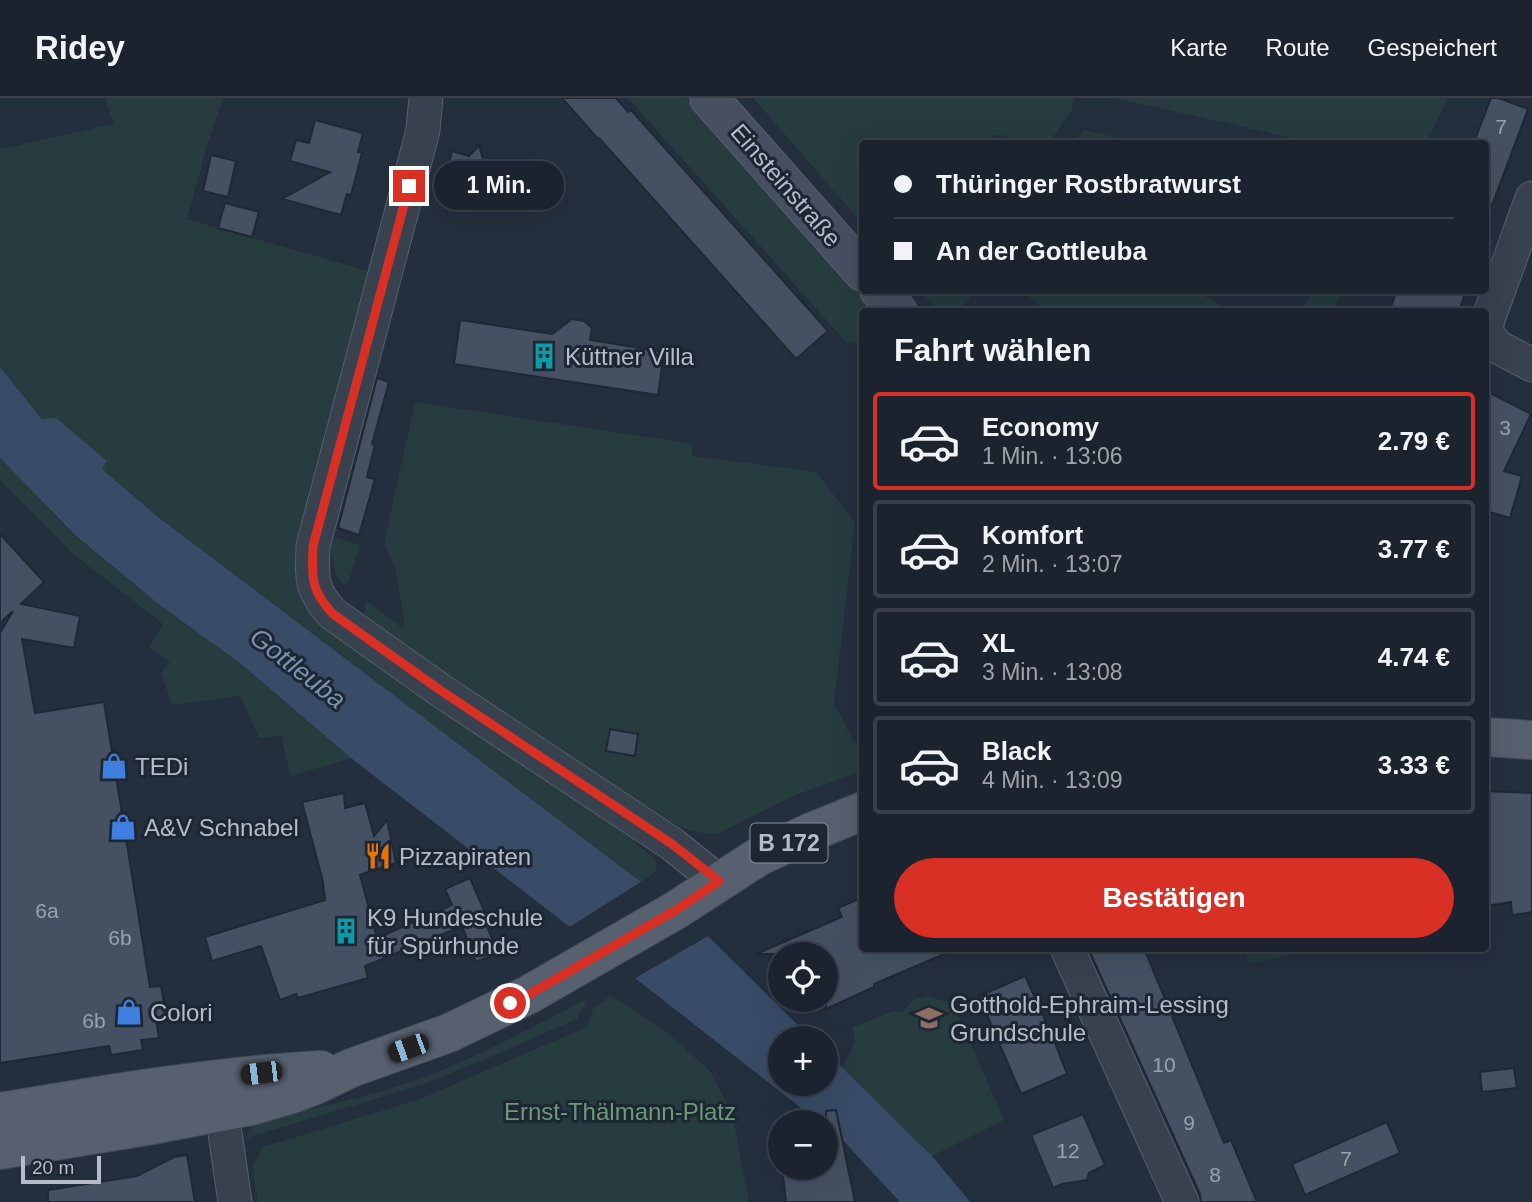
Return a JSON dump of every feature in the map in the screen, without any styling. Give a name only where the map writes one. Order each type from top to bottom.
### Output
[{"type":"main road","name":"Einsteinstraße","points":[[709,98],[859,267]]},
{"type":"main road","points":[[882,294],[895,308]]},
{"type":"main road","points":[[1489,737],[1532,740]]},
{"type":"main road","name":"B 172","points":[[0,1150],[251,1106],[292,1094],[351,1068],[449,1033],[528,995],[676,910],[758,857],[859,813]]},
{"type":"main road","name":"B 172","points":[[0,1112],[261,1073],[351,1068]]},
{"type":"street","points":[[426,98],[420,142],[313,546],[312,571],[315,591],[321,602],[343,622],[440,690],[672,844],[719,881]]},
{"type":"street","points":[[1489,317],[1532,198]]},
{"type":"street","points":[[1489,335],[1496,345],[1532,365]]},
{"type":"street","points":[[1069,952],[1182,1202]]},
{"type":"street","points":[[222,1112],[235,1202]]},
{"type":"green space","points":[[105,98],[223,98],[187,219],[371,272],[295,552],[301,555],[299,576],[305,609],[380,664],[636,834],[635,843],[656,862],[655,871],[650,876],[641,882],[158,517],[102,469],[106,461],[56,419],[43,419],[0,367],[0,149],[114,124]]},
{"type":"green space","points":[[628,98],[686,98],[872,308],[859,308],[859,343],[848,344]]},
{"type":"green space","points":[[753,98],[1075,98],[1071,111],[1051,140],[1012,140],[1008,136],[995,135],[988,140],[859,140],[859,219]]},
{"type":"green space","points":[[1114,98],[1448,98],[1427,140],[1302,140]]},
{"type":"green space","points":[[1084,130],[1129,140],[1075,140]]},
{"type":"green space","points":[[923,294],[973,294],[962,308],[936,308]]},
{"type":"green space","points":[[1026,294],[1200,294],[1228,308],[1043,308]]},
{"type":"green space","points":[[1311,294],[1342,294],[1333,308],[1303,308]]},
{"type":"green space","points":[[415,402],[693,444],[692,456],[816,472],[855,522],[834,704],[859,750],[859,772],[798,794],[719,833],[703,833],[678,826],[445,680],[364,614],[367,601],[401,627],[405,622],[395,568],[384,544]]},
{"type":"green space","points":[[0,458],[76,537],[161,606],[240,663],[351,758],[291,776],[281,735],[259,738],[240,696],[172,705],[161,673],[170,662],[149,647],[163,624],[72,553],[0,480]]},
{"type":"green space","points":[[328,535],[360,545],[347,586],[337,579]]},
{"type":"green space","points":[[1246,952],[1289,952],[1288,956],[1248,963]]},
{"type":"green space","name":"Ernst-Thälmann-Platz","points":[[611,995],[663,1029],[710,1071],[732,1113],[749,1202],[258,1202],[252,1168],[263,1147],[418,1100],[587,1027],[593,1009]]},
{"type":"green space","points":[[928,996],[953,1003],[1004,1120],[932,1156],[842,1068],[855,1042],[853,1027],[894,1011],[902,1012],[915,999]]},
{"type":"green space","points":[[585,1000],[577,1019],[498,1054],[421,1085],[247,1138],[250,1129],[263,1120],[377,1093],[414,1081],[501,1043]]},
{"type":"water","name":"Gottleuba","points":[[0,367],[42,419],[56,418],[107,461],[102,469],[158,517],[641,882],[570,927],[351,758],[240,663],[161,606],[76,536],[0,458]]},
{"type":"water","points":[[708,936],[768,995],[768,1012],[785,1012],[799,1026],[768,1026],[768,1082],[635,978]]},
{"type":"water","points":[[838,1064],[932,1156],[970,1202],[900,1202],[838,1135],[838,1110],[804,1110],[786,1096],[838,1096]]},
{"type":"pier","points":[[641,882],[644,885],[573,929],[570,927]]},
{"type":"pier","points":[[705,934],[708,936],[635,978],[633,975]]},
{"type":"building","points":[[562,98],[616,98],[628,112],[631,110],[828,331],[796,359]]},
{"type":"building","points":[[1491,98],[1528,109],[1489,213],[1489,140],[1475,140]]},
{"type":"building","points":[[315,120],[363,133],[358,152],[362,153],[351,195],[347,194],[341,215],[282,199],[330,172],[290,161],[296,140],[309,143]]},
{"type":"building","points":[[479,146],[485,165],[477,196],[443,187],[452,151],[469,156]]},
{"type":"building","points":[[211,155],[236,161],[228,197],[203,191]]},
{"type":"building","points":[[225,203],[259,212],[252,237],[218,228]]},
{"type":"building","points":[[1396,294],[1465,294],[1460,308],[1390,308]]},
{"type":"building","name":"Küttner Villa","points":[[572,319],[584,321],[592,328],[590,340],[664,352],[658,395],[454,364],[460,320],[552,334]]},
{"type":"building","points":[[377,378],[389,382],[372,444],[375,445],[367,477],[375,479],[359,535],[338,528]]},
{"type":"building","points":[[1489,393],[1531,414],[1504,471],[1522,476],[1510,518],[1489,512]]},
{"type":"building","points":[[0,534],[44,582],[21,604],[80,616],[74,648],[22,639],[35,713],[104,702],[150,987],[161,986],[167,1019],[156,1020],[159,1038],[141,1040],[143,1050],[111,1055],[109,1046],[0,1063],[0,633],[13,611],[0,623]]},
{"type":"building","points":[[610,729],[638,734],[635,756],[606,751]]},
{"type":"building","points":[[1489,791],[1532,793],[1532,912],[1512,915],[1511,902],[1489,906]]},
{"type":"building","points":[[344,793],[345,808],[365,803],[374,836],[387,820],[396,863],[360,875],[377,938],[452,905],[445,889],[470,878],[498,953],[476,962],[462,926],[365,966],[368,978],[298,998],[296,994],[280,1000],[261,946],[212,961],[205,937],[325,900],[323,882],[302,802]]},
{"type":"building","points":[[859,899],[859,952],[949,952],[874,984],[874,987],[838,1004],[838,942],[784,942],[842,917],[838,908]]},
{"type":"building","points":[[768,949],[768,954],[756,954]]},
{"type":"building","points":[[1090,952],[1146,952],[1224,1143],[1231,1140],[1257,1202],[1201,1202],[1200,1194]]},
{"type":"building","points":[[1025,976],[1067,1074],[1021,1094],[979,996]]},
{"type":"building","points":[[1514,1068],[1517,1088],[1482,1092],[1480,1072]]},
{"type":"building","points":[[1083,1114],[1105,1165],[1089,1173],[1087,1180],[1053,1188],[1031,1135]]},
{"type":"building","points":[[838,1120],[855,1202],[786,1202],[783,1180],[838,1180]]},
{"type":"building","points":[[1387,1122],[1400,1153],[1305,1195],[1292,1164]]},
{"type":"building","points":[[187,1155],[195,1202],[48,1202],[48,1190],[137,1176],[174,1157]]},
{"type":"place","name":"Küttner Villa","points":[[544,356]]},
{"type":"place","name":"TEDi","points":[[114,766]]},
{"type":"place","name":"A&V Schnabel","points":[[123,827]]},
{"type":"place","name":"Pizzapiraten","points":[[378,856]]},
{"type":"place","name":"K9 Hundeschule für Spürhunde","points":[[346,931]]},
{"type":"place","name":"Colori","points":[[129,1012]]},
{"type":"place","name":"Gotthold-Ephraim-Lessing Grundschule","points":[[929,1018]]},
{"type":"route","points":[[409,186],[313,546],[312,571],[315,591],[333,614],[440,690],[672,844],[719,881],[676,910],[510,1003]]}]
